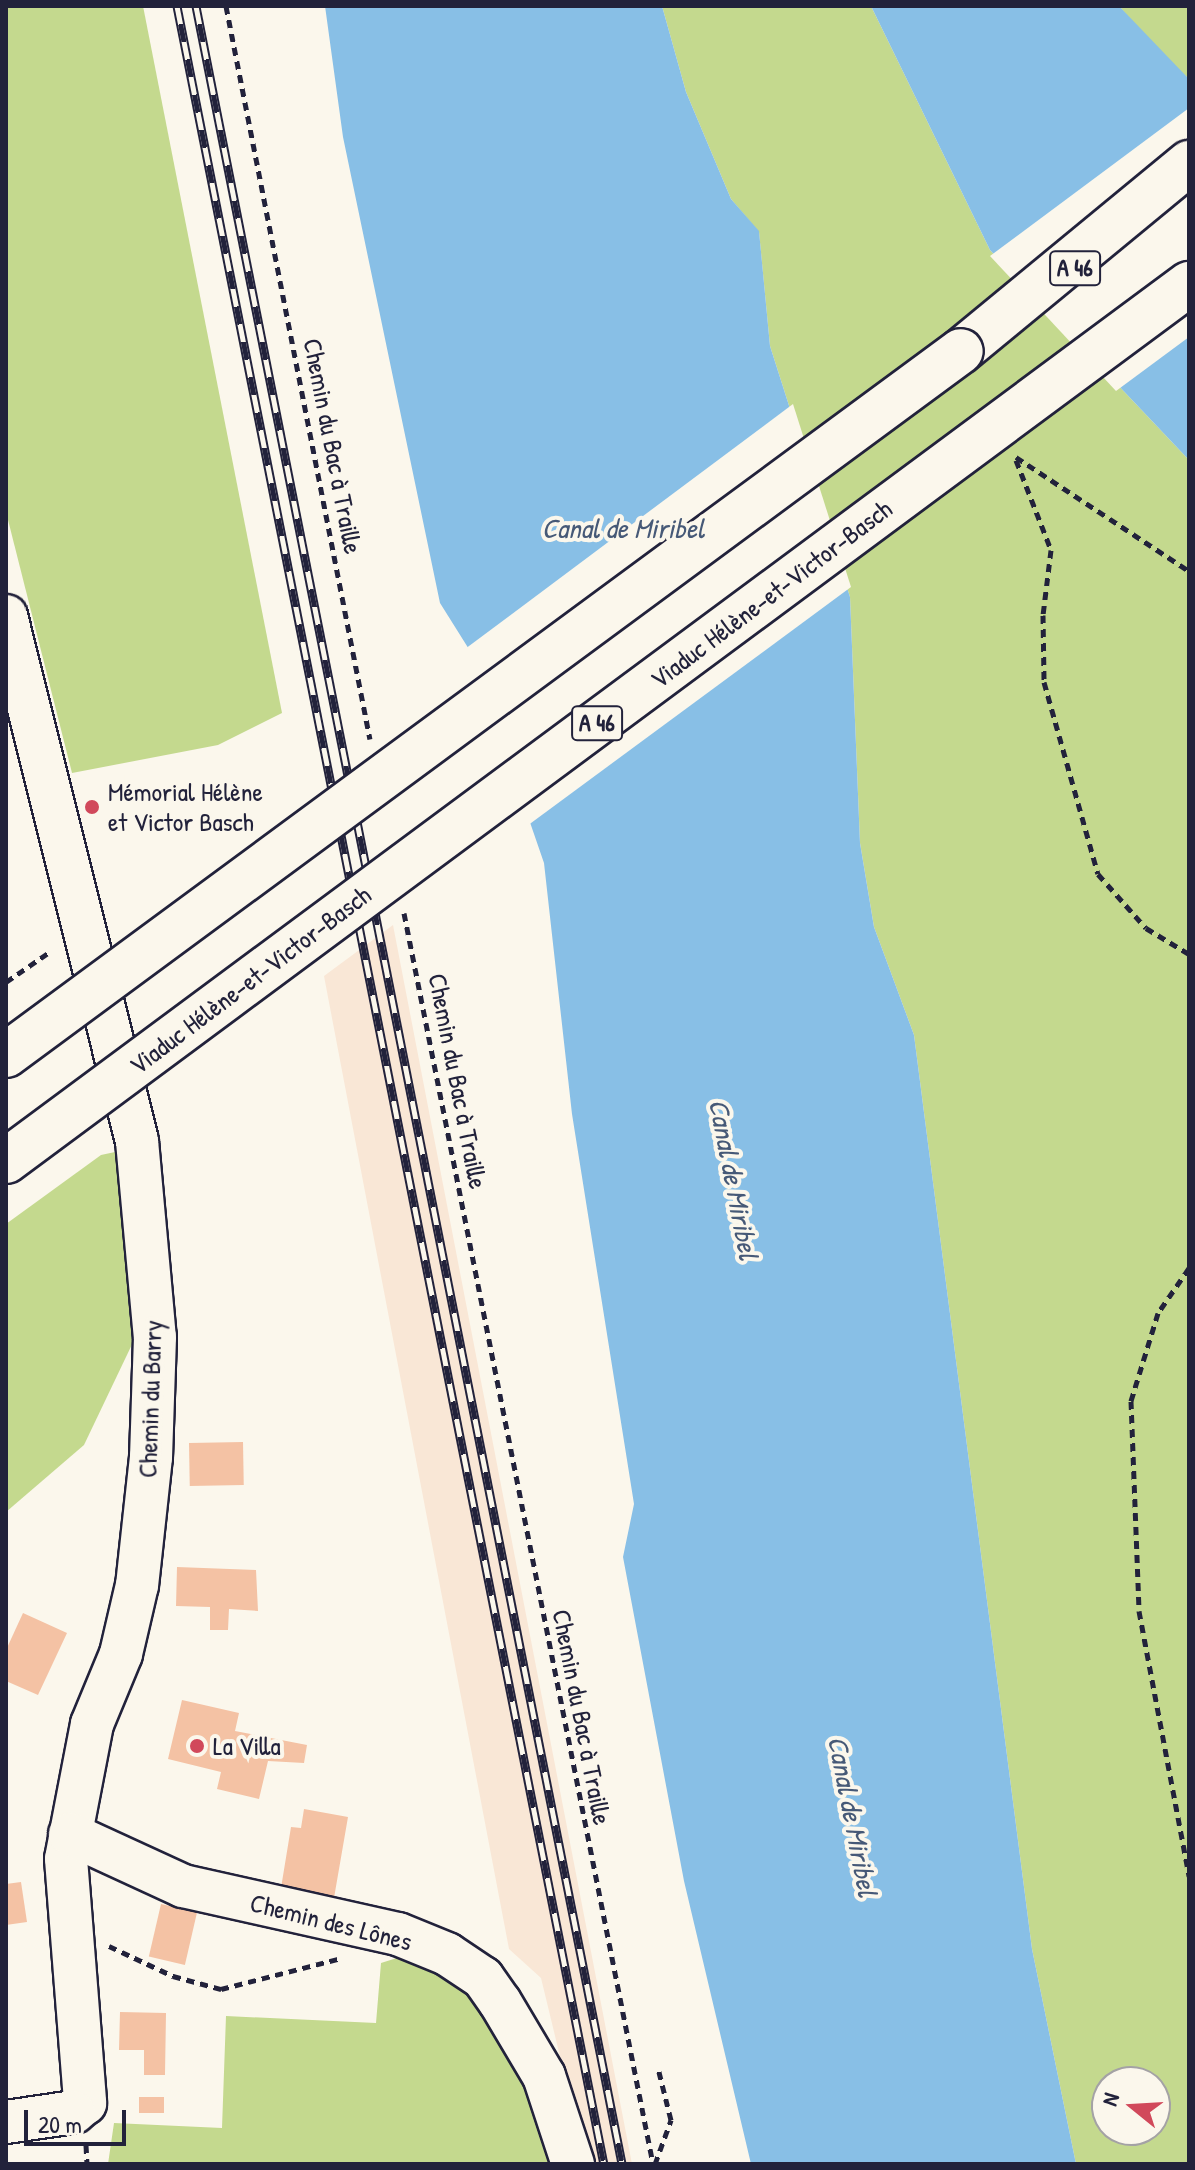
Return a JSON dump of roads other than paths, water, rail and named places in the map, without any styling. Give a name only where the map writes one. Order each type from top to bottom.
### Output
[{"type":"highway","points":[[961,351],[1189,163]]},
{"type":"highway","name":"A 46","points":[[6,1055],[1189,184]]},
{"type":"highway","name":"Viaduc Hélène-et-Victor-Basch","points":[[6,1161],[1189,284]]},
{"type":"street","name":"Chemin du Barry","points":[[6,616],[137,1141],[155,1337],[151,1457],[137,1585],[121,1654],[92,1724],[66,1859],[85,2103],[74,2112],[6,2122]]},
{"type":"street","name":"Chemin des Lônes","points":[[70,1834],[183,1886],[398,1934],[447,1954],[483,1978],[544,2076],[573,2164]]},
{"type":"water","name":"Canal de Miribel","points":[[325,6],[662,6],[686,92],[731,199],[759,231],[770,346],[850,597],[860,843],[874,927],[914,1035],[1032,1949],[1076,2164],[751,2164],[684,1881],[623,1557],[634,1504],[572,1114],[544,863],[472,654],[440,603],[343,137]]},
{"type":"water","points":[[871,6],[1119,6],[1189,79],[1189,460],[990,250]]},
{"type":"railway","points":[[177,6],[604,2164]]},
{"type":"railway","points":[[196,6],[622,2164]]},
{"type":"place","name":"Mémorial Hélène et Victor Basch","points":[[92,807]]},
{"type":"place","name":"La Villa","points":[[197,1746]]}]
